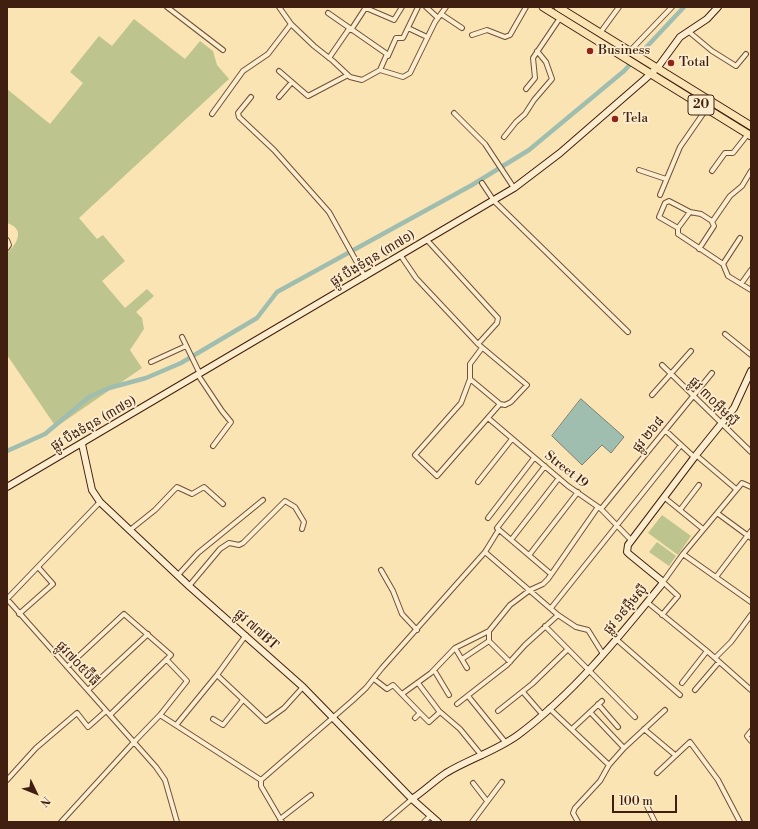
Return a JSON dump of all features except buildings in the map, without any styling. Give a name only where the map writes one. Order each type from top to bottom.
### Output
[{"type":"main road","name":"20","points":[[543,7],[750,135]]},
{"type":"main road","name":"20","points":[[558,7],[658,67],[751,126]]},
{"type":"street","points":[[167,7],[223,50]]},
{"type":"street","points":[[279,7],[291,24],[314,46],[353,79],[362,80],[380,70],[396,39],[403,38],[418,7]]},
{"type":"street","points":[[329,58],[366,8],[394,20],[402,7]]},
{"type":"street","points":[[426,7],[439,16],[462,28]]},
{"type":"street","points":[[380,70],[400,77],[407,76],[413,69],[427,37],[446,7]]},
{"type":"street","points":[[472,35],[487,30],[505,37],[510,35],[526,7]]},
{"type":"street","points":[[600,33],[619,7]]},
{"type":"street","points":[[626,59],[672,7]]},
{"type":"street","name":"ផ្លូវ បឹងទំពុន (៣៧១)","points":[[7,487],[514,188],[560,153],[651,74],[680,37],[688,30],[707,19],[718,7]]},
{"type":"street","points":[[328,13],[388,56]]},
{"type":"street","points":[[526,89],[535,78],[533,58],[560,18]]},
{"type":"street","points":[[212,114],[243,71],[268,54],[291,24]]},
{"type":"street","points":[[408,28],[427,37]]},
{"type":"street","points":[[688,30],[712,51],[736,66],[746,54]]},
{"type":"street","points":[[504,136],[525,114],[534,100],[552,79],[546,62],[537,51]]},
{"type":"street","points":[[279,71],[308,96],[348,75]]},
{"type":"street","points":[[279,96],[292,82]]},
{"type":"street","points":[[251,97],[238,113],[239,117],[274,150],[329,212],[365,277]]},
{"type":"street","points":[[660,195],[666,178],[686,136],[707,108]]},
{"type":"street","points":[[454,113],[485,144],[496,164],[514,188]]},
{"type":"street","points":[[712,171],[725,153],[733,154],[750,135]]},
{"type":"street","points":[[639,170],[666,178]]},
{"type":"street","points":[[712,221],[730,196],[742,186],[751,170]]},
{"type":"street","points":[[482,183],[494,201],[628,332]]},
{"type":"street","points":[[678,228],[659,217],[665,203],[669,201],[690,212],[702,214],[712,221],[714,226],[699,249]]},
{"type":"street","points":[[690,212],[678,228],[679,235],[723,264],[728,276],[751,290]]},
{"type":"street","points":[[723,264],[740,238]]},
{"type":"street","points":[[7,240],[9,245],[7,248]]},
{"type":"street","points":[[427,240],[498,318],[497,323],[478,344]]},
{"type":"street","points":[[401,256],[416,278],[478,344],[526,383],[526,386],[511,402],[506,405],[500,404],[470,378]]},
{"type":"street","points":[[741,284],[751,270]]},
{"type":"street","points":[[725,334],[751,355]]},
{"type":"street","points":[[182,337],[199,375],[222,412],[232,422],[213,446]]},
{"type":"street","points":[[151,362],[186,346]]},
{"type":"street","points":[[482,348],[470,364],[470,378],[461,403],[415,455],[438,476],[500,404]]},
{"type":"street","points":[[652,395],[691,351]]},
{"type":"street","name":"ផ្លូវ ៣០អ៊ឹមស៊ី","points":[[662,365],[694,395],[720,424],[751,452]]},
{"type":"street","points":[[631,540],[736,405],[751,371]]},
{"type":"street","name":"ផ្លូវ ២៦៨","points":[[489,631],[510,605],[530,590],[543,584],[600,508],[666,431],[712,372]]},
{"type":"street","name":"Street 19","points":[[488,418],[534,458],[600,508],[631,540]]},
{"type":"street","points":[[666,431],[681,445],[736,489]]},
{"type":"street","points":[[478,482],[512,439]]},
{"type":"street","name":"ផ្លូវ ៧៧BT","points":[[82,444],[92,490],[100,502],[189,586],[303,687],[334,717],[412,799],[438,822]]},
{"type":"street","points":[[551,608],[681,445]]},
{"type":"street","points":[[488,518],[534,458]]},
{"type":"street","points":[[261,780],[357,697],[485,552],[498,531],[497,526],[545,466]]},
{"type":"street","points":[[511,540],[559,478]]},
{"type":"street","points":[[662,615],[678,596],[663,582],[683,554],[736,489],[743,482],[751,487]]},
{"type":"street","points":[[680,510],[699,485]]},
{"type":"street","points":[[130,530],[156,510],[177,487],[192,494],[204,487],[223,504]]},
{"type":"street","points":[[530,554],[578,492]]},
{"type":"street","points":[[664,498],[703,529]]},
{"type":"street","points":[[178,575],[198,552],[262,500]]},
{"type":"street","points":[[189,586],[220,549],[229,543],[239,545],[243,543],[285,501],[296,508],[304,522],[302,529]]},
{"type":"street","points":[[7,599],[100,502]]},
{"type":"street","points":[[717,512],[749,537]]},
{"type":"street","points":[[498,531],[530,554],[551,574]]},
{"type":"street","points":[[716,577],[749,537],[751,531]]},
{"type":"street","name":"ផ្លូវ ១៩អ៊ឹមស៊ី","points":[[412,799],[446,773],[482,756],[506,742],[542,714],[588,670],[616,639],[663,582],[629,554],[627,548],[631,540]]},
{"type":"street","points":[[485,552],[558,615],[576,627],[588,630],[595,644],[603,654]]},
{"type":"street","points":[[683,554],[751,602]]},
{"type":"street","points":[[19,614],[53,584],[38,567]]},
{"type":"street","points":[[381,570],[393,591],[402,614],[417,630]]},
{"type":"street","name":"ផ្លូវ៧០៥ប៊ីធី","points":[[7,599],[134,742],[165,780],[177,822]]},
{"type":"street","points":[[647,602],[708,651],[751,690]]},
{"type":"street","points":[[67,667],[102,635],[122,614],[126,614],[171,655],[110,715]]},
{"type":"street","points":[[457,704],[510,662],[545,626],[558,615]]},
{"type":"street","points":[[715,658],[731,642],[751,615]]},
{"type":"street","points":[[545,626],[567,650],[635,717]]},
{"type":"street","points":[[402,694],[434,670],[455,648],[489,631],[489,641],[510,662]]},
{"type":"street","points":[[88,690],[148,634]]},
{"type":"street","points":[[177,724],[246,635]]},
{"type":"street","points":[[616,639],[680,695]]},
{"type":"street","points":[[462,659],[489,641]]},
{"type":"street","points":[[455,648],[467,668]]},
{"type":"street","points":[[498,711],[523,692],[567,650]]},
{"type":"street","points":[[682,683],[708,651]]},
{"type":"street","points":[[61,822],[160,715],[187,681],[167,660]]},
{"type":"street","points":[[695,690],[719,662]]},
{"type":"street","points":[[434,670],[449,695]]},
{"type":"street","points":[[216,675],[266,721],[284,708],[303,687]]},
{"type":"street","points":[[374,678],[387,689],[393,685],[429,722],[440,712]]},
{"type":"street","points":[[418,683],[440,712],[465,734],[482,756]]},
{"type":"street","points":[[523,692],[542,714]]},
{"type":"street","points":[[468,696],[506,742]]},
{"type":"street","points":[[213,719],[223,725],[243,700]]},
{"type":"street","points":[[572,729],[602,701]]},
{"type":"street","points":[[598,704],[618,727]]},
{"type":"street","points":[[549,708],[609,765]]},
{"type":"street","points":[[578,822],[573,810],[600,781],[609,765],[624,748],[665,710]]},
{"type":"street","points":[[7,780],[36,748],[76,713],[88,727],[106,711]]},
{"type":"street","points":[[590,712],[624,748]]},
{"type":"street","points":[[415,718],[420,713]]},
{"type":"street","points":[[160,715],[177,724],[261,780],[262,786],[281,820],[311,795]]},
{"type":"street","points":[[644,729],[675,755]]},
{"type":"street","points":[[751,731],[748,736],[751,741]]},
{"type":"street","points":[[657,773],[688,742],[691,743],[718,780],[740,822]]},
{"type":"street","points":[[473,782],[487,801]]},
{"type":"street","points":[[472,822],[502,782]]},
{"type":"street","points":[[385,822],[412,799]]},
{"type":"street","points":[[645,802],[654,822]]},
{"type":"street","points":[[424,822],[430,815]]},
{"type":"green space","points":[[134,19],[185,59],[200,41],[213,51],[217,65],[229,79],[79,218],[97,239],[103,235],[125,261],[102,281],[125,308],[147,289],[154,296],[136,312],[142,318],[144,329],[130,350],[142,368],[56,427],[7,355],[7,253],[14,245],[18,237],[18,233],[13,226],[7,223],[7,89],[50,124],[83,83],[70,72],[99,36],[112,46]]},
{"type":"green space","points":[[662,515],[691,536],[678,555],[648,533]]},
{"type":"green space","points":[[657,542],[676,556],[669,566],[649,552]]},
{"type":"shaded area","points":[[581,399],[624,437],[611,453],[602,445],[582,465],[552,436]]},
{"type":"waterway","points":[[7,451],[45,434],[89,397],[109,388],[146,378],[181,363],[257,318],[277,292],[472,185],[529,150],[624,71],[684,7]]},
{"type":"place","name":"Business","points":[[590,51]]},
{"type":"place","name":"Total","points":[[671,63]]},
{"type":"place","name":"Tela","points":[[615,119]]}]
